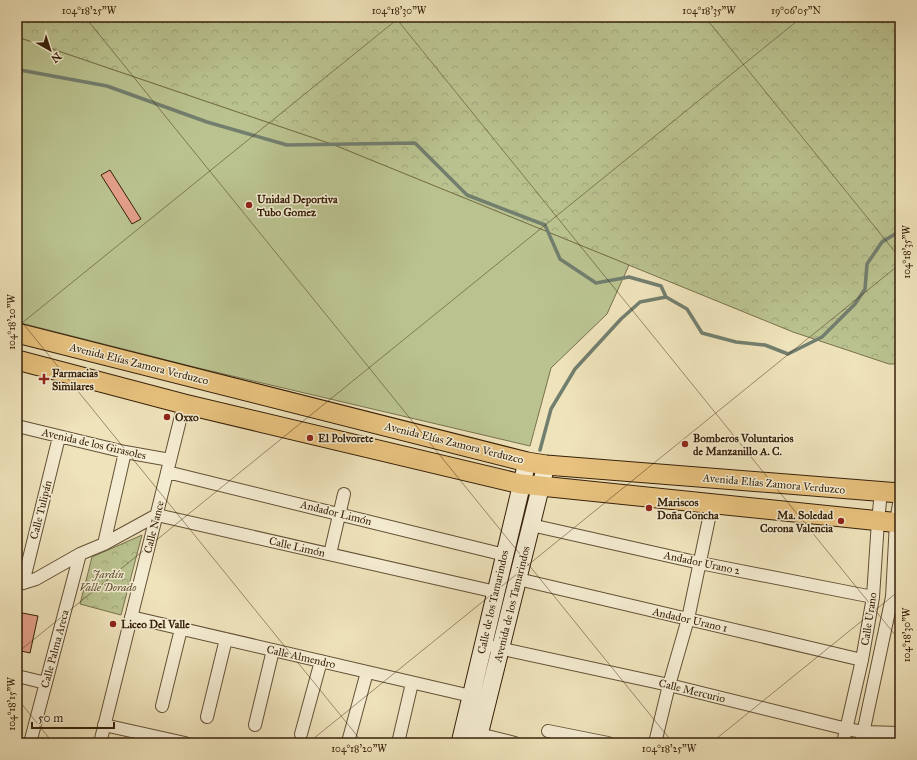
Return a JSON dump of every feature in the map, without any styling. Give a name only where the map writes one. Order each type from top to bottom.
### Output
[{"type":"main road","name":"Avenida Elías Zamora Verduzco","points":[[17,333],[527,462],[546,465],[891,493]]},
{"type":"main road","points":[[17,360],[184,404],[521,484],[891,522]]},
{"type":"street","name":"Calle Nance","points":[[100,743],[184,404]]},
{"type":"street","name":"Avenida de los Girasoles","points":[[17,426],[125,452],[170,460]]},
{"type":"street","name":"Calle Tulipán","points":[[20,583],[59,437]]},
{"type":"street","points":[[104,544],[125,452]]},
{"type":"street","name":"Calle de los Tamarindos","points":[[460,743],[527,462]]},
{"type":"street","name":"Avenida de los Tamarindos","points":[[478,739],[546,465]]},
{"type":"street","name":"Andador Limón","points":[[167,472],[505,555]]},
{"type":"street","name":"Calle Urano","points":[[862,738],[892,597],[891,493]]},
{"type":"street","points":[[330,554],[344,494]]},
{"type":"street","name":"Calle Urano","points":[[844,743],[862,660],[873,597],[891,522],[900,498]]},
{"type":"street","points":[[655,743],[669,685],[688,619],[712,504]]},
{"type":"street","points":[[20,583],[36,579],[80,554],[104,544],[157,515]]},
{"type":"street","name":"Calle Limón","points":[[157,515],[496,592]]},
{"type":"street","name":"Andador Urano 2","points":[[531,525],[700,563],[873,597]]},
{"type":"street","name":"Calle Palma Areca","points":[[30,743],[80,554]]},
{"type":"street","name":"Andador Urano 1","points":[[518,579],[862,660]]},
{"type":"street","name":"Calle Almendro","points":[[131,617],[471,696]]},
{"type":"street","points":[[162,706],[181,629]]},
{"type":"street","points":[[207,717],[226,639]]},
{"type":"street","name":"Calle Mercurio","points":[[483,644],[669,685],[847,729],[862,738],[900,733]]},
{"type":"street","points":[[255,725],[274,650]]},
{"type":"street","points":[[301,734],[321,661]]},
{"type":"street","points":[[348,742],[366,672]]},
{"type":"street","points":[[17,676],[46,683]]},
{"type":"street","points":[[398,743],[412,682]]},
{"type":"street","points":[[104,725],[165,741],[186,743]]},
{"type":"street","points":[[548,731],[608,743]]},
{"type":"street","points":[[478,739],[515,743]]},
{"type":"green space","points":[[17,17],[900,17],[900,364],[889,364],[793,332],[334,145],[17,37]]},
{"type":"green space","name":"Unidad Deportiva Tubo Gomez","points":[[17,37],[334,145],[629,265],[607,314],[551,368],[530,446],[194,367],[17,322]]},
{"type":"green space","name":"Jardín Valle Dorado","points":[[142,535],[121,615],[80,604],[92,557]]},
{"type":"building","points":[[110,170],[141,219],[132,224],[101,175]]},
{"type":"building","points":[[17,612],[38,616],[30,653],[17,650]]},
{"type":"waterway","points":[[17,66],[20,70],[107,86],[207,122],[287,145],[415,143],[467,195],[545,225],[560,259],[596,283],[629,277],[661,286],[666,297]]},
{"type":"waterway","points":[[540,450],[551,409],[575,369],[621,319],[640,302],[666,297],[687,309],[702,333],[736,342],[765,345],[788,354],[822,337],[855,304],[865,289],[867,264],[882,242],[900,231]]},
{"type":"place","name":"Unidad Deportiva Tubo Gomez","points":[[249,205]]},
{"type":"place","name":"Farmacias Similares","points":[[44,379]]},
{"type":"place","name":"Oxxo","points":[[167,417]]},
{"type":"place","name":"El Polvorete","points":[[310,438]]},
{"type":"place","name":"Bomberos Voluntarios de Manzanillo A. C.","points":[[685,444]]},
{"type":"place","name":"Mariscos Doña Concha","points":[[649,508]]},
{"type":"place","name":"Ma. Soledad Corona Valencia","points":[[841,521]]},
{"type":"place","name":"Liceo Del Valle","points":[[113,624]]}]
